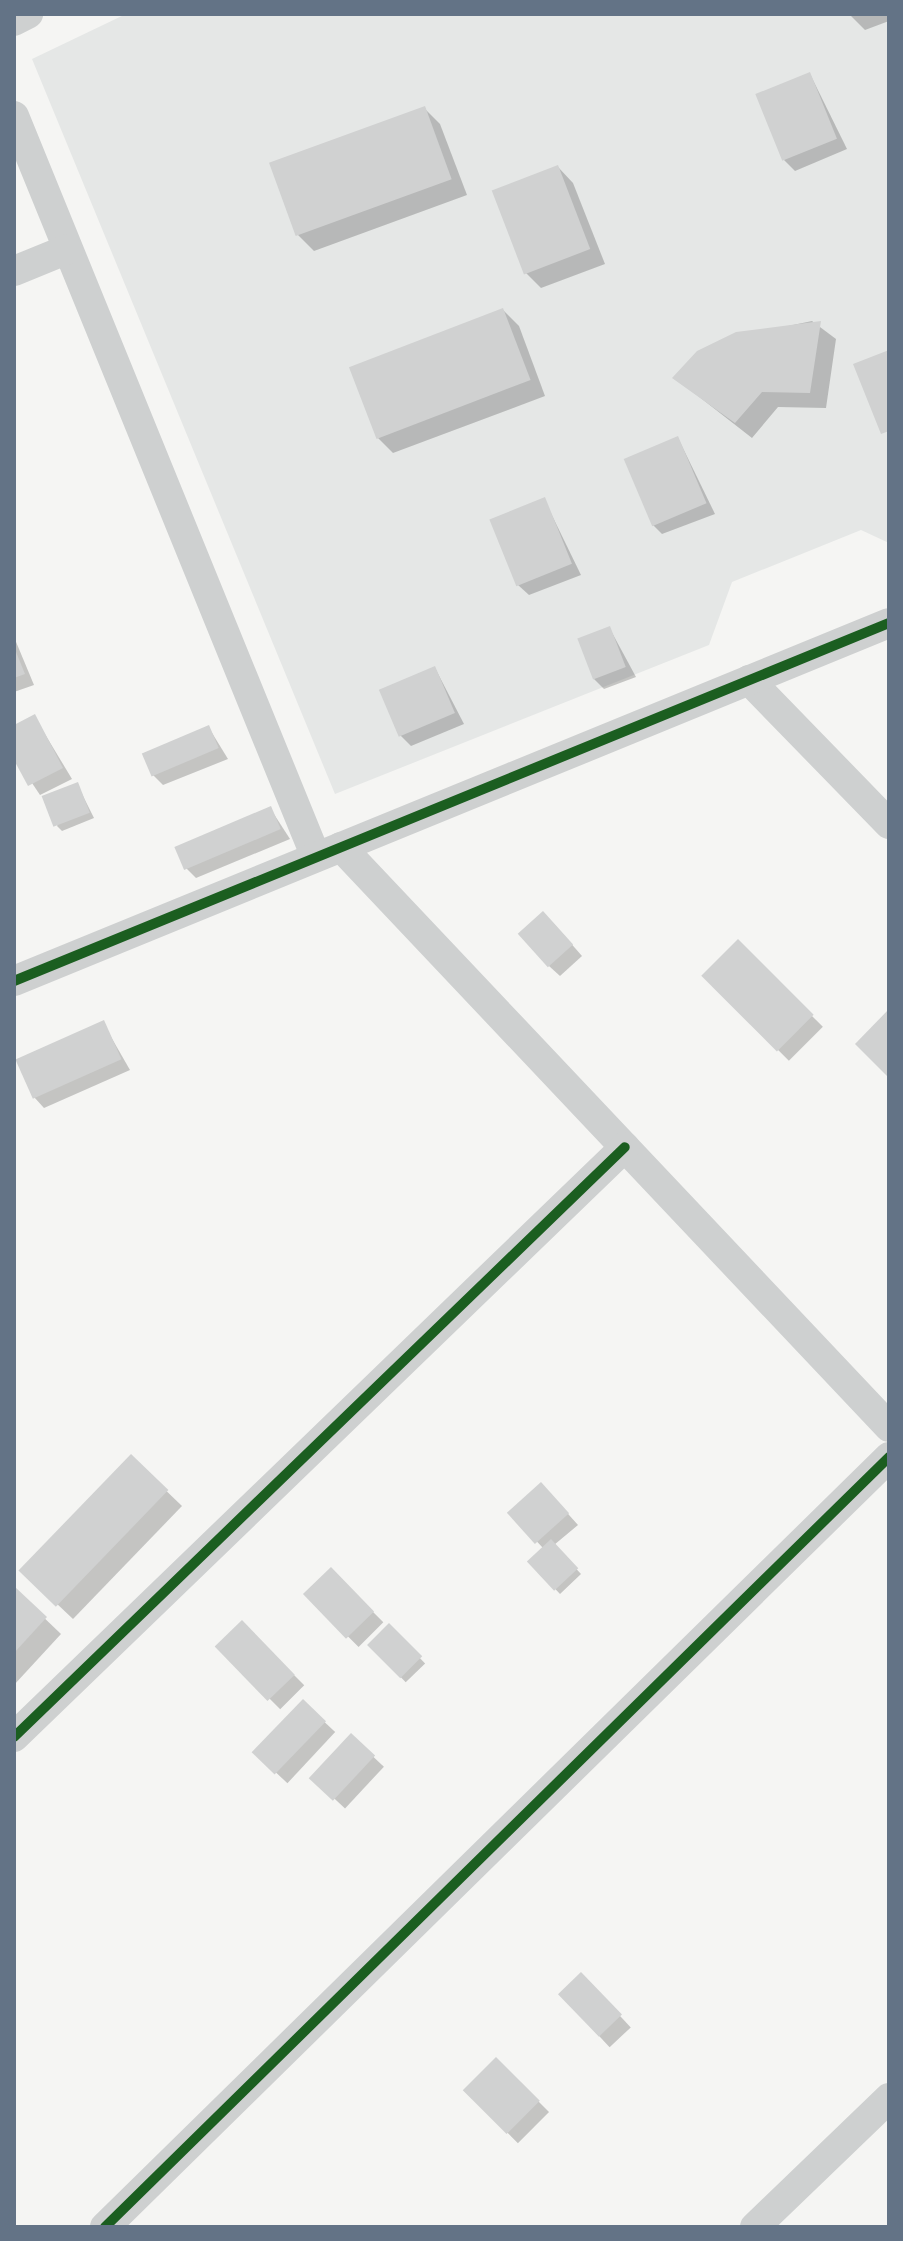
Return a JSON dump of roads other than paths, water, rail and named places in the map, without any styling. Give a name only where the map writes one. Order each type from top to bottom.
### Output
[{"type":"street","points":[[14,21],[28,14]]},
{"type":"street","points":[[14,116],[68,249],[328,852],[625,1147],[889,1427]]},
{"type":"street","points":[[14,271],[68,249]]},
{"type":"street","points":[[14,981],[889,623]]},
{"type":"street","points":[[749,680],[889,824]]},
{"type":"street","points":[[14,1737],[625,1147]]},
{"type":"street","points":[[105,2227],[889,1457]]},
{"type":"street","points":[[755,2227],[889,2098]]}]
